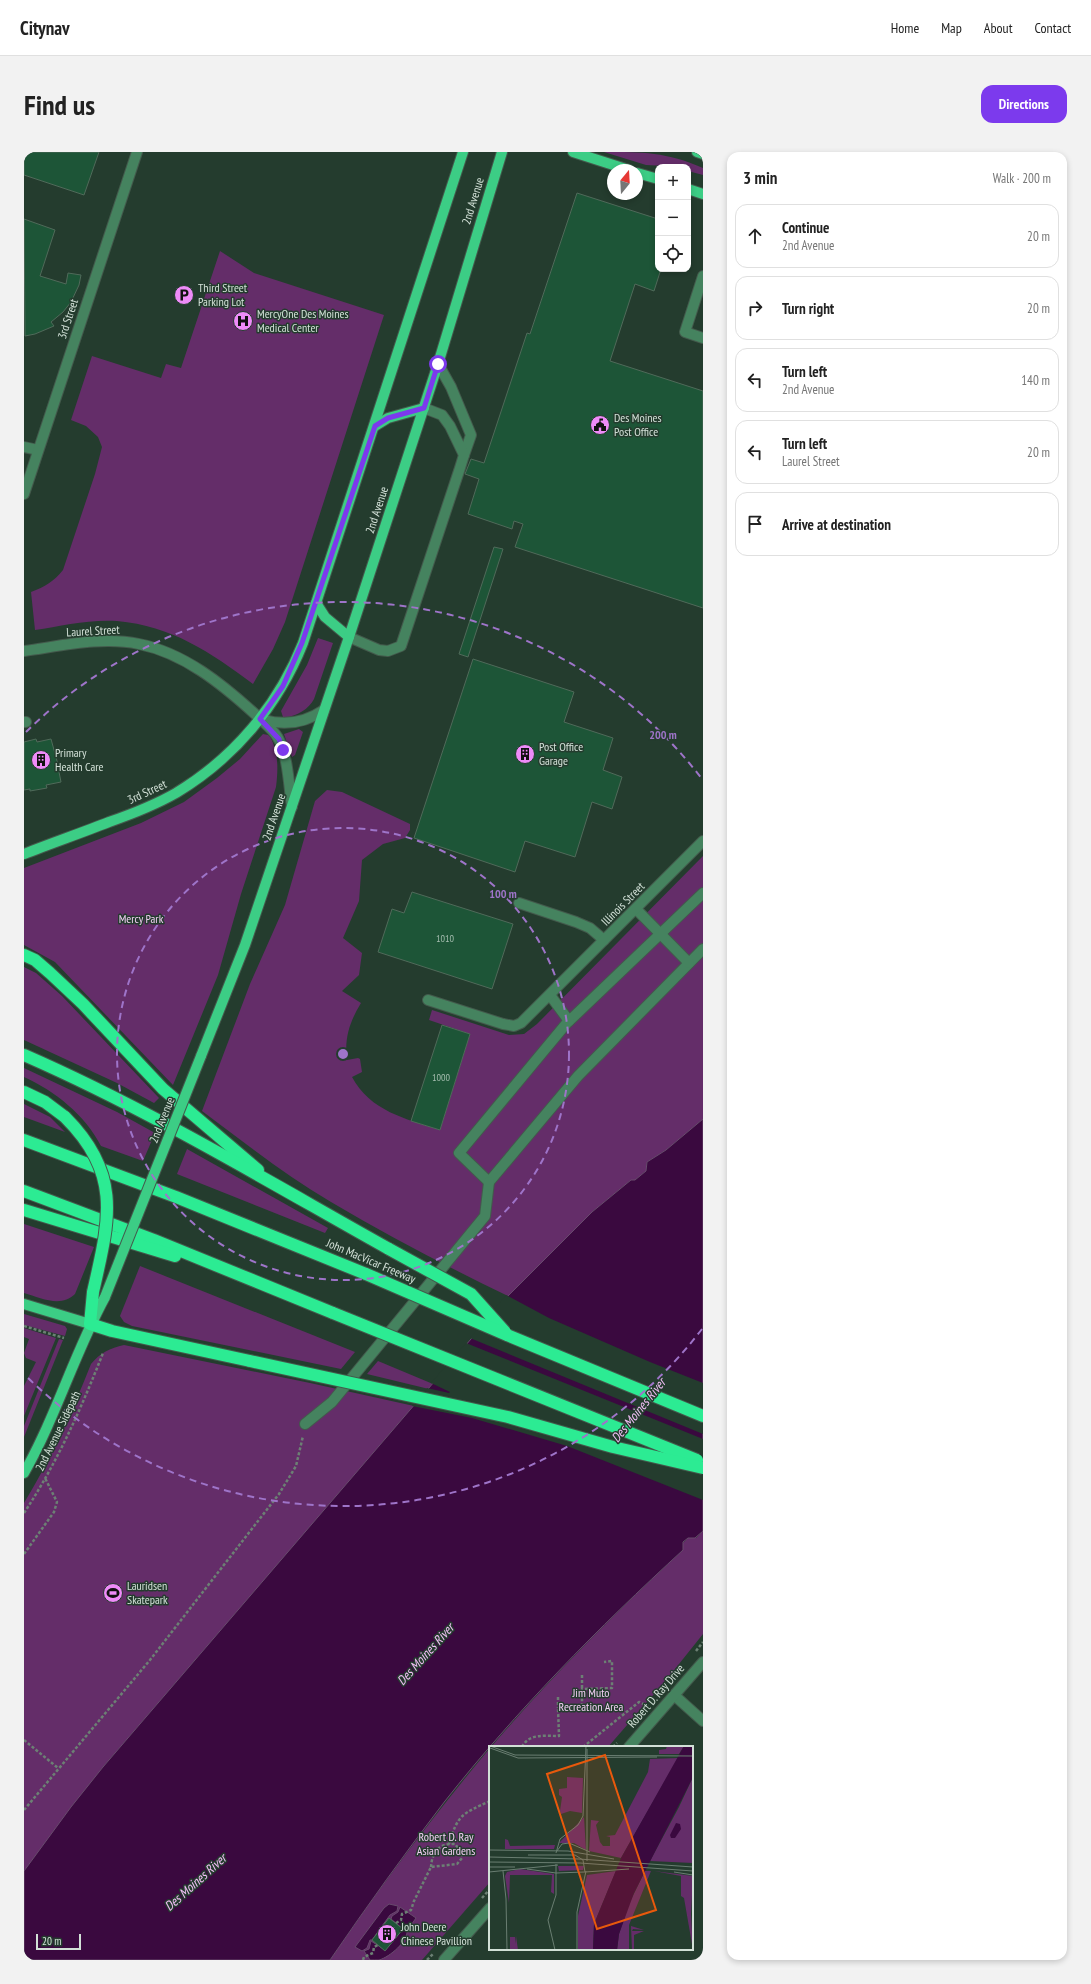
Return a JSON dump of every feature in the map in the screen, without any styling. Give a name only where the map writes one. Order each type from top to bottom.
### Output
[{"type":"highway","points":[[24,955],[35,960],[83,1004],[163,1089],[278,1187]]},
{"type":"highway","points":[[24,1055],[96,1088],[471,1294],[507,1335]]},
{"type":"highway","points":[[24,1092],[45,1102],[65,1117],[80,1133],[94,1154],[106,1188],[108,1216],[106,1233],[92,1292],[90,1324],[112,1331],[508,1418],[703,1468]]},
{"type":"highway","name":"John MacVicar Freeway","points":[[24,1140],[168,1194],[366,1274],[507,1335],[703,1416]]},
{"type":"highway","points":[[24,1191],[154,1240],[703,1463]]},
{"type":"highway","points":[[24,1210],[250,1279]]},
{"type":"main road","name":"2nd Avenue","points":[[260,719],[283,686],[295,663],[375,426],[463,152]]},
{"type":"main road","name":"2nd Avenue","points":[[24,1473],[50,1423],[90,1324],[105,1297],[245,945],[349,637],[424,408],[502,152]]},
{"type":"main road","points":[[573,152],[610,164]]},
{"type":"main road","points":[[697,152],[703,154]]},
{"type":"main road","points":[[643,175],[655,178]]},
{"type":"main road","points":[[691,190],[703,194]]},
{"type":"main road","points":[[375,426],[388,418],[424,408]]},
{"type":"main road","points":[[316,603],[325,617],[349,637]]},
{"type":"main road","name":"3rd Street","points":[[24,854],[138,811],[175,793],[212,768],[239,744],[260,719]]},
{"type":"main road","points":[[24,1304],[90,1324]]},
{"type":"street","name":"3rd Street","points":[[24,494],[137,152]]},
{"type":"street","points":[[703,276],[685,332],[703,338]]},
{"type":"street","points":[[349,637],[379,650],[388,651],[401,646],[471,435],[451,386],[438,364]]},
{"type":"street","points":[[424,408],[442,415],[450,426],[464,455]]},
{"type":"street","points":[[24,447],[38,450]]},
{"type":"street","name":"Laurel Street","points":[[24,651],[90,642],[114,641],[139,644],[162,650],[190,663],[244,703],[279,739],[286,762],[292,807]]},
{"type":"street","points":[[260,719],[275,724],[288,724],[302,722],[324,710]]},
{"type":"street","name":"Illinois Street","points":[[428,1000],[503,1024],[514,1026],[528,1018],[703,841]]},
{"type":"street","points":[[489,1182],[459,1153],[569,1021],[703,893]]},
{"type":"street","points":[[519,903],[590,928],[604,940]]},
{"type":"street","points":[[636,909],[689,963]]},
{"type":"street","points":[[305,1424],[332,1402],[485,1216],[489,1182],[578,1076],[703,949]]},
{"type":"street","points":[[550,995],[569,1021]]},
{"type":"street","name":"Robert D. Ray Drive","points":[[630,1746],[703,1662]]},
{"type":"street","points":[[674,1695],[703,1721]]},
{"type":"street","points":[[444,1960],[489,1909]]},
{"type":"path","points":[[24,1326],[64,1338]]},
{"type":"path","name":"2nd Avenue Sidepath","points":[[24,1513],[45,1478],[78,1416],[103,1353]]},
{"type":"path","points":[[24,1810],[150,1660],[279,1494],[298,1460],[305,1424]]},
{"type":"path","points":[[24,1554],[54,1512],[57,1502],[45,1478]]},
{"type":"path","points":[[582,1689],[612,1688],[612,1661],[604,1662]]},
{"type":"path","points":[[558,1708],[582,1708],[582,1675]]},
{"type":"path","points":[[523,1746],[528,1738],[537,1736],[559,1736],[558,1697]]},
{"type":"path","points":[[584,1746],[639,1702],[648,1706]]},
{"type":"path","points":[[24,1740],[58,1768]]},
{"type":"path","points":[[449,1844],[453,1829],[460,1818],[466,1812],[489,1801]]},
{"type":"path","points":[[396,1923],[401,1920],[402,1914],[411,1910],[432,1867],[434,1852],[440,1847],[455,1844],[462,1853],[460,1862],[452,1866],[432,1867]]},
{"type":"path","points":[[363,1960],[364,1957],[372,1953],[374,1947],[378,1945]]},
{"type":"green space","points":[[604,152],[630,152],[666,156],[678,159],[703,168],[703,175],[691,172],[691,164],[655,164],[655,165],[643,164]]},
{"type":"green space","points":[[220,251],[254,273],[384,315],[285,622],[273,649],[253,684],[206,651],[190,642],[155,628],[117,621],[96,621],[35,630],[31,592],[49,583],[63,570],[95,474],[102,447],[98,437],[86,426],[71,420],[92,356],[161,378],[166,364],[181,368]]},
{"type":"green space","points":[[318,638],[333,643],[314,699],[309,706],[301,712],[292,716],[283,717],[281,711],[307,665]]},
{"type":"green space","points":[[299,729],[303,732],[295,755],[292,757],[284,734]]},
{"type":"green space","name":"Mercy Park","points":[[263,734],[270,737],[275,749],[277,768],[276,787],[241,894],[218,975],[173,1085],[55,962],[24,945],[24,868],[141,823],[184,802],[240,759]]},
{"type":"green space","points":[[327,790],[342,792],[410,824],[410,830],[405,838],[383,844],[362,860],[359,901],[343,938],[362,953],[359,975],[342,991],[361,1003],[351,1023],[347,1037],[346,1052],[347,1060],[360,1059],[362,1072],[352,1077],[360,1089],[369,1098],[390,1112],[414,1122],[440,1130],[470,1034],[429,1020],[432,1010],[509,1035],[524,1034],[537,1024],[703,856],[703,1119],[666,1150],[647,1162],[646,1171],[635,1180],[631,1180],[592,1212],[508,1296],[418,1251],[314,1192],[281,1170],[202,1111],[250,984],[285,905],[315,801]]},
{"type":"green space","points":[[24,967],[36,973],[62,996],[159,1098],[154,1103],[117,1083],[24,1040]]},
{"type":"green space","points":[[24,1068],[117,1112],[155,1133],[143,1161],[101,1146],[87,1124],[68,1105],[47,1089],[24,1077]]},
{"type":"green space","points":[[24,1104],[50,1117],[65,1132],[24,1117]]},
{"type":"green space","points":[[187,1149],[328,1228],[325,1233],[177,1174]]},
{"type":"green space","points":[[24,1224],[94,1247],[75,1294],[69,1298],[51,1301],[24,1293]]},
{"type":"green space","points":[[140,1266],[355,1352],[341,1369],[132,1326],[124,1322],[120,1316]]},
{"type":"green space","points":[[24,1314],[65,1326],[67,1329],[65,1336],[24,1325]]},
{"type":"green space","points":[[24,1328],[56,1338],[24,1416],[24,1386],[36,1362],[26,1358],[24,1353],[29,1339],[24,1337]]},
{"type":"green space","points":[[59,1339],[63,1340],[24,1437],[24,1426]]},
{"type":"green space","points":[[124,1345],[414,1406],[103,1767],[24,1871],[24,1503],[60,1435],[91,1364],[106,1352]]},
{"type":"green space","points":[[378,1361],[433,1384],[429,1389],[367,1374]]},
{"type":"green space","name":"Jim Muto Recreation Area","points":[[703,1531],[703,1634],[667,1679],[609,1746],[492,1746],[584,1646],[683,1550],[683,1543],[688,1538],[696,1538]]},
{"type":"green space","name":"Robert D. Ray Asian Gardens","points":[[489,1749],[489,1883],[422,1960],[330,1960],[407,1852]]},
{"type":"water","name":"Des Moines River","points":[[703,1119],[703,1531],[695,1538],[688,1538],[683,1542],[683,1550],[589,1640],[491,1746],[489,1746],[489,1748],[445,1801],[386,1880],[330,1960],[24,1960],[24,1871],[71,1807],[103,1767],[508,1296],[592,1212],[631,1180],[635,1180],[646,1171],[647,1162],[666,1150]]},
{"type":"water","points":[[389,1904],[398,1906],[397,1911],[390,1915],[372,1940],[370,1940],[367,1948],[362,1951],[355,1947],[384,1908]]},
{"type":"water","points":[[400,1907],[416,1918],[407,1931],[405,1939],[398,1948],[388,1956],[379,1960],[370,1960],[364,1951],[369,1949],[371,1941],[385,1950],[403,1929],[391,1919],[392,1916],[398,1912]]},
{"type":"pier","points":[[506,1295],[549,1318],[650,1362],[703,1383],[703,1434],[470,1338]]},
{"type":"pier","points":[[466,1343],[703,1439],[703,1500],[567,1446],[472,1418],[412,1406],[427,1388],[450,1392],[431,1383]]},
{"type":"building","points":[[24,152],[99,152],[84,195],[24,175]]},
{"type":"building","name":"Des Moines Post Office","points":[[577,193],[655,218],[655,272],[660,272],[654,291],[635,284],[610,361],[703,391],[703,608],[515,547],[523,524],[514,521],[512,529],[468,514],[479,479],[465,474],[471,459],[484,463],[527,333],[530,334]]},
{"type":"building","points":[[24,219],[55,230],[40,276],[66,284],[68,273],[81,275],[79,285],[71,302],[63,312],[51,322],[54,326],[35,334],[25,336]]},
{"type":"building","points":[[494,547],[503,549],[468,657],[459,654]]},
{"type":"building","name":"Post Office Garage","points":[[473,659],[574,692],[564,722],[613,738],[603,770],[622,777],[612,809],[592,802],[575,857],[525,841],[515,872],[414,838]]},
{"type":"building","name":"Primary Health Care","points":[[36,739],[37,742],[51,739],[60,772],[61,782],[46,785],[47,788],[30,791],[30,789],[24,790],[24,742]]},
{"type":"building","points":[[412,892],[513,924],[492,989],[378,952],[392,909],[404,913]]},
{"type":"building","points":[[442,1025],[470,1034],[440,1130],[411,1121]]},
{"type":"building","name":"John Deere Chinese Pavillion","points":[[389,1918],[403,1929],[385,1951],[372,1940]]},
{"type":"place","name":"Third Street Parking Lot","points":[[184,295]]},
{"type":"place","name":"MercyOne Des Moines Medical Center","points":[[243,321]]},
{"type":"place","name":"Des Moines Post Office","points":[[600,425]]},
{"type":"place","name":"Post Office Garage","points":[[525,754]]},
{"type":"place","name":"Primary Health Care","points":[[41,760]]},
{"type":"place","name":"Lauridsen Skatepark","points":[[113,1593]]},
{"type":"place","name":"John Deere Chinese Pavillion","points":[[387,1934]]},
{"type":"route","points":[[283,750],[279,739],[272,729],[260,719],[283,686],[295,663],[375,426],[388,418],[424,408],[438,364]]}]
